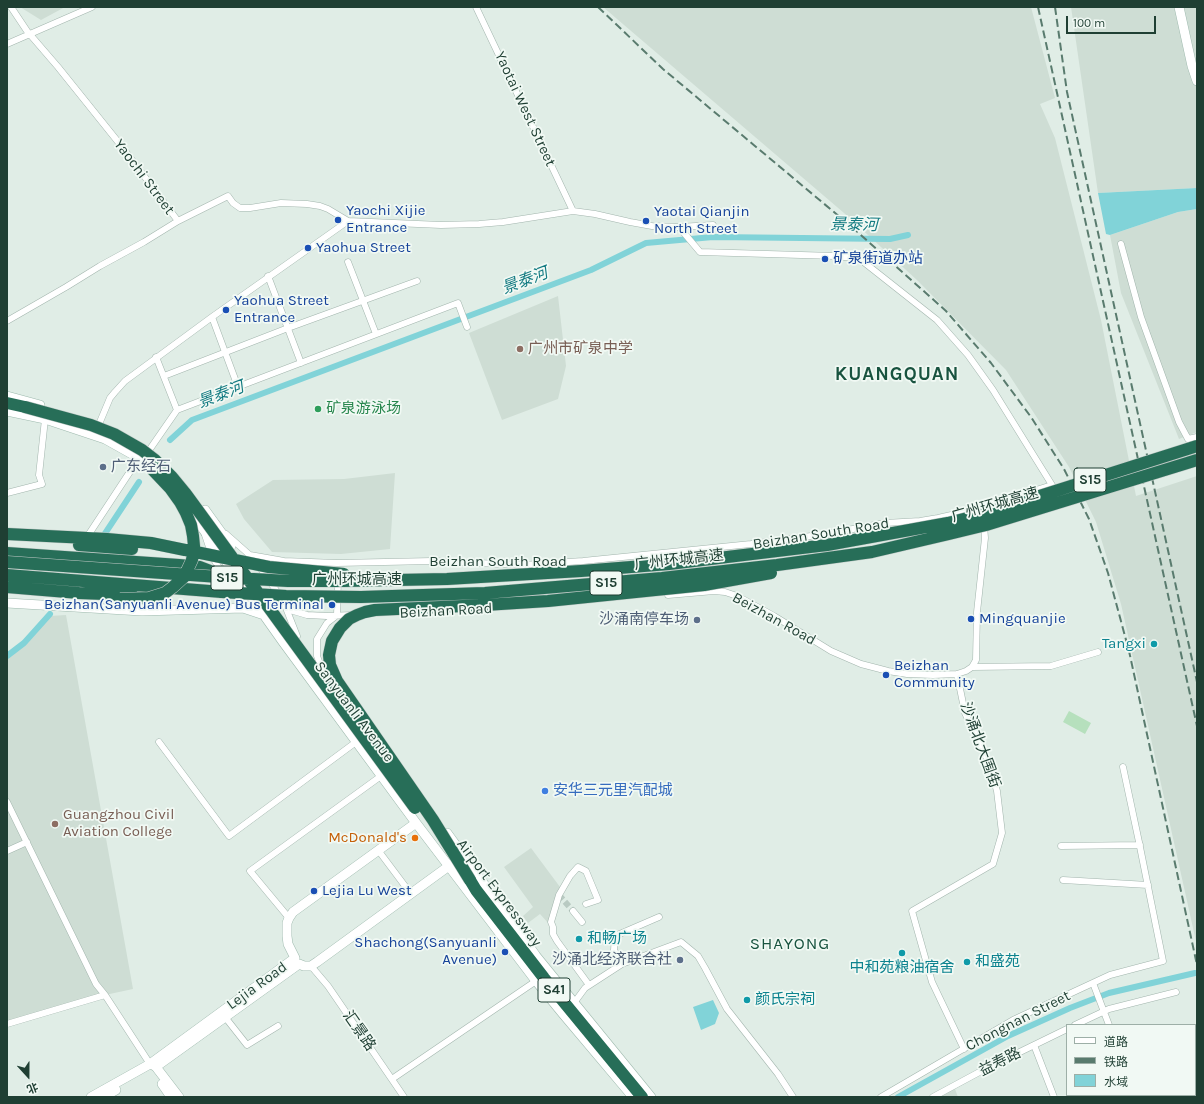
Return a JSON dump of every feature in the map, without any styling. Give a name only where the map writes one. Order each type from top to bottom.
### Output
[{"type":"highway","points":[[7,403],[91,425],[114,434],[135,446],[163,468],[186,494],[352,723]]},
{"type":"highway","points":[[7,593],[130,599],[149,598],[160,595],[180,581],[190,565],[194,550],[193,536],[186,513],[170,488],[151,467],[135,455],[112,442],[77,426],[25,407]]},
{"type":"highway","name":"广州环城高速","points":[[7,562],[219,578],[374,582],[447,580],[688,562],[796,550],[948,523],[982,514],[1197,446]]},
{"type":"highway","name":"广州环城高速","points":[[7,575],[286,596],[361,597],[486,593],[662,578],[721,572],[872,552],[986,525],[1197,460]]},
{"type":"highway","points":[[7,534],[107,539],[151,543],[270,567],[352,575],[447,580]]},
{"type":"highway","points":[[7,540],[143,550],[186,550]]},
{"type":"highway","points":[[470,879],[433,820],[336,682],[330,665],[329,651],[334,636],[346,622],[361,613],[381,609],[524,603],[704,585],[767,574],[872,552]]},
{"type":"highway","points":[[7,553],[200,567],[221,575],[237,584],[251,597],[309,675],[352,723]]},
{"type":"highway","points":[[7,587],[117,595],[222,592]]},
{"type":"highway","name":"Airport Expressway","points":[[352,723],[470,879],[476,890],[540,973],[642,1097]]},
{"type":"main road","points":[[1179,7],[1192,66],[1197,81]]},
{"type":"main road","name":"Sanyuanli Avenue","points":[[7,396],[100,423],[132,438],[150,449],[178,476],[217,526],[323,672],[464,855],[470,879],[536,980],[633,1097]]},
{"type":"main road","name":"Sanyuanli Avenue","points":[[7,410],[45,419],[91,434],[112,443],[139,458],[154,469],[170,486],[204,529],[356,742],[449,866],[470,879],[524,940],[574,1004],[651,1097]]},
{"type":"main road","points":[[7,603],[142,611],[243,608],[264,615]]},
{"type":"main road","points":[[289,918],[298,908],[416,823]]},
{"type":"main road","name":"Lejia Road","points":[[289,918],[287,929],[288,944],[297,961],[304,966],[311,966],[464,855]]},
{"type":"main road","name":"Lejia Road","points":[[104,1097],[225,1017],[297,961]]},
{"type":"main road","name":"Lejia Road","points":[[91,1097],[153,1066],[297,961]]},
{"type":"main road","points":[[153,1066],[171,1097]]},
{"type":"main road","points":[[153,1066],[179,1097]]},
{"type":"street","name":"Yaochi Street","points":[[11,7],[30,34],[123,148],[178,221],[228,196],[240,208],[250,208],[281,203],[307,204],[328,209],[348,220]]},
{"type":"street","points":[[7,44],[92,7]]},
{"type":"street","name":"Yaotai West Street","points":[[476,7],[573,211]]},
{"type":"street","points":[[91,434],[98,428],[107,404],[125,381],[268,276],[348,220],[441,225],[479,224],[510,221],[573,211],[595,214],[642,225],[679,227],[713,225]]},
{"type":"street","points":[[7,322],[178,221]]},
{"type":"street","name":"Beizhan South Road","points":[[250,555],[284,561],[338,563],[425,561],[523,565],[577,562],[796,539],[885,523],[920,521],[981,507],[1052,485],[993,390],[968,355],[937,320],[860,260],[835,256],[700,252],[679,227]]},
{"type":"street","points":[[1121,244],[1141,317],[1179,422],[1188,439],[1197,437]]},
{"type":"street","points":[[348,262],[376,334]]},
{"type":"street","points":[[268,276],[301,363]]},
{"type":"street","points":[[164,376],[288,328],[417,281]]},
{"type":"street","points":[[150,449],[177,410],[458,303],[467,327]]},
{"type":"street","points":[[212,317],[238,387]]},
{"type":"street","points":[[156,357],[177,410]]},
{"type":"street","points":[[7,493],[42,484],[39,475],[45,419]]},
{"type":"street","points":[[88,534],[139,458]]},
{"type":"street","points":[[972,667],[976,660],[977,612],[985,532],[981,507]]},
{"type":"street","points":[[217,526],[250,555],[268,578],[286,606],[297,636]]},
{"type":"street","points":[[323,672],[317,656],[317,639],[327,623],[337,615],[338,563]]},
{"type":"street","name":"Beizhan Road","points":[[286,606],[290,610],[316,616],[511,608],[604,599],[714,591],[725,592],[737,596],[831,650],[861,664],[888,672],[933,675],[957,674],[972,667]]},
{"type":"street","points":[[972,667],[1051,666],[1098,652]]},
{"type":"street","name":"沙涌北大围街","points":[[957,674],[965,713],[989,763],[997,791],[1002,833],[993,864],[912,911],[932,982],[964,1049]]},
{"type":"street","points":[[159,742],[229,836],[356,742]]},
{"type":"street","points":[[1063,880],[1148,886],[1123,768]]},
{"type":"street","points":[[289,918],[250,871],[381,776]]},
{"type":"street","points":[[7,802],[96,984],[153,1066]]},
{"type":"street","points":[[7,851],[27,842]]},
{"type":"street","points":[[1061,846],[1140,846]]},
{"type":"street","points":[[378,850],[411,894]]},
{"type":"street","points":[[586,904],[598,900],[586,871],[578,867],[570,876],[559,895],[551,922],[553,934],[557,941],[589,985]]},
{"type":"street","name":"Chongnan Street","points":[[881,1097],[1013,1020],[1110,975],[1163,961],[1148,886]]},
{"type":"street","points":[[573,911],[582,922]]},
{"type":"street","points":[[622,964],[614,950],[615,936],[659,918]]},
{"type":"street","points":[[574,1004],[585,988],[622,964],[681,942],[698,956],[706,968],[727,1009],[778,1074],[793,1097]]},
{"type":"street","name":"汇景路","points":[[311,966],[328,986],[404,1097]]},
{"type":"street","points":[[392,1079],[536,980]]},
{"type":"street","points":[[1093,983],[1109,1024]]},
{"type":"street","points":[[1077,1024],[1108,1009],[1176,992]]},
{"type":"street","points":[[7,1024],[105,995]]},
{"type":"street","points":[[225,1017],[247,1045],[278,1026]]},
{"type":"street","name":"益寿路","points":[[933,1097],[1066,1029]]},
{"type":"street","points":[[1034,1045],[1054,1097]]},
{"type":"shaded area","points":[[20,7],[65,7],[41,20]]},
{"type":"shaded area","points":[[603,7],[1031,7],[1055,98],[1040,104],[1055,138],[1101,320],[1136,496],[1197,476],[1197,946],[1121,604],[1096,522],[1069,467],[1006,370],[918,281],[844,213]]},
{"type":"shaded area","points":[[1071,7],[1197,7],[1197,188],[1098,193]]},
{"type":"shaded area","points":[[1197,209],[1197,432],[1179,439],[1121,293],[1110,235],[1178,212]]},
{"type":"shaded area","name":"广州市矿泉中学","points":[[558,296],[566,366],[558,399],[502,420],[469,333]]},
{"type":"shaded area","points":[[395,473],[390,549],[341,554],[272,552],[244,519],[236,504],[273,480],[344,479]]},
{"type":"shaded area","name":"Guangzhou Civil Aviation College","points":[[66,615],[133,989],[105,995],[7,1024],[7,659],[24,644],[50,616]]},
{"type":"shaded area","points":[[531,848],[560,887],[549,924],[540,914],[528,923],[523,916],[533,907],[504,867]]},
{"type":"shaded area","points":[[955,1089],[958,1097],[939,1097]]},
{"type":"green space","points":[[1069,711],[1091,723],[1085,734],[1063,722]]},
{"type":"water","points":[[1197,188],[1197,209],[1178,212],[1110,235],[1106,234],[1098,193]]},
{"type":"water","points":[[713,1000],[719,1013],[715,1024],[701,1030],[693,1007]]},
{"type":"waterway","name":"景泰河","points":[[170,440],[192,420],[591,270],[646,243],[713,237],[890,239],[908,235]]},
{"type":"waterway","name":"景泰河","points":[[104,535],[139,482]]},
{"type":"waterway","name":"景泰河","points":[[7,656],[24,643],[50,614]]},
{"type":"waterway","points":[[898,1097],[1008,1036],[1070,1008],[1109,993],[1195,973]]},
{"type":"tunnel","points":[[559,895],[573,911]]},
{"type":"railway","points":[[598,7],[663,69],[853,228],[946,311],[991,363],[1031,417],[1064,469],[1089,519],[1108,573],[1129,651],[1197,965]]},
{"type":"railway","points":[[1038,7],[1197,726]]},
{"type":"railway","points":[[1055,7],[1067,92],[1197,682]]},
{"type":"place","name":"Yaochi Xijie Entrance","points":[[338,220]]},
{"type":"place","name":"Yaotai Qianjin North Street","points":[[646,221]]},
{"type":"place","name":"Yaohua Street","points":[[308,248]]},
{"type":"place","name":"矿泉街道办站","points":[[825,259]]},
{"type":"place","name":"Yaohua Street Entrance","points":[[226,310]]},
{"type":"place","name":"广州市矿泉中学","points":[[520,349]]},
{"type":"place","name":"矿泉游泳场","points":[[318,409]]},
{"type":"place","name":"广东经石","points":[[103,467]]},
{"type":"place","name":"Beizhan(Sanyuanli Avenue) Bus Terminal","points":[[332,605]]},
{"type":"place","name":"Mingquanjie","points":[[971,619]]},
{"type":"place","name":"沙涌南停车场","points":[[697,620]]},
{"type":"place","name":"Tangxi","points":[[1154,644]]},
{"type":"place","name":"Beizhan Community","points":[[886,675]]},
{"type":"place","name":"安华三元里汽配城","points":[[545,791]]},
{"type":"place","name":"Guangzhou Civil Aviation College","points":[[55,824]]},
{"type":"place","name":"McDonald's","points":[[415,838]]},
{"type":"place","name":"Lejia Lu West","points":[[314,891]]},
{"type":"place","name":"和畅广场","points":[[579,939]]},
{"type":"place","name":"Shachong(Sanyuanli Avenue)","points":[[505,952]]},
{"type":"place","name":"中和苑粮油宿舍","points":[[902,953]]},
{"type":"place","name":"沙涌北经济联合社","points":[[680,960]]},
{"type":"place","name":"和盛苑","points":[[967,962]]},
{"type":"place","name":"颜氏宗祠","points":[[747,1000]]},
{"type":"district","name":"KUANGQUAN","points":[[897,375]]},
{"type":"district","name":"SHAYONG","points":[[790,944]]}]
